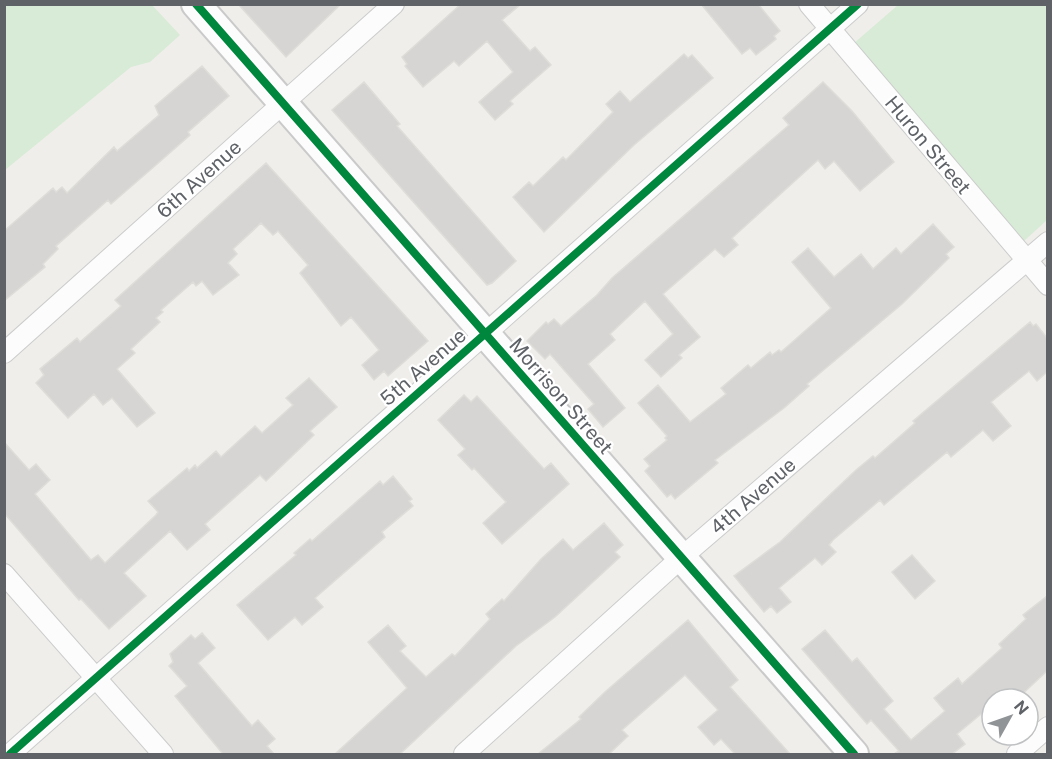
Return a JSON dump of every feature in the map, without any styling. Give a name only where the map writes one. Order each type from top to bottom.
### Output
[{"type":"street","name":"Morrison Street","points":[[196,4],[854,754]]},
{"type":"street","name":"6th Avenue","points":[[4,353],[394,4]]},
{"type":"street","name":"Huron Street","points":[[810,4],[1047,285]]},
{"type":"street","name":"5th Avenue","points":[[10,754],[858,4]]},
{"type":"street","name":"4th Avenue","points":[[464,754],[682,557],[1047,242]]},
{"type":"street","points":[[4,574],[163,754]]},
{"type":"street","points":[[1017,754],[1047,727]]},
{"type":"green space","points":[[5,4],[152,5],[180,35],[150,62],[131,67],[5,170]]},
{"type":"green space","points":[[898,5],[1047,5],[1047,220],[1024,241],[853,44]]},
{"type":"building","points":[[238,4],[341,4],[286,57]]},
{"type":"building","points":[[461,4],[521,4],[502,20],[530,51],[535,47],[551,65],[510,101],[513,104],[495,120],[479,102],[513,72],[487,41],[459,66],[454,61],[423,87],[405,66],[407,64],[402,57]]},
{"type":"building","points":[[701,4],[758,4],[780,31],[774,36],[776,39],[756,55],[750,48],[742,54]]},
{"type":"building","points":[[684,54],[688,58],[692,55],[713,78],[634,145],[544,232],[513,197],[529,182],[533,186],[563,157],[566,160],[613,112],[606,104],[620,91],[630,102]]},
{"type":"building","points":[[202,66],[229,96],[188,132],[190,135],[156,165],[111,204],[108,200],[56,246],[58,249],[43,264],[45,267],[4,301],[4,231],[53,188],[56,192],[62,187],[67,193],[114,147],[117,151],[159,115],[155,106]]},
{"type":"building","points":[[364,82],[400,124],[397,126],[516,261],[492,283],[487,285],[332,110]]},
{"type":"building","points":[[823,82],[852,111],[894,162],[860,191],[834,161],[825,169],[818,160],[732,238],[738,245],[724,257],[715,249],[663,294],[700,337],[679,355],[682,358],[661,377],[645,360],[673,334],[645,301],[610,334],[615,340],[588,364],[625,408],[603,427],[588,409],[594,404],[550,354],[545,359],[527,341],[546,322],[548,324],[554,319],[561,326],[597,295],[612,278],[789,125],[783,118]]},
{"type":"building","points":[[266,163],[428,341],[388,376],[384,371],[374,380],[362,365],[379,350],[351,317],[341,326],[300,273],[308,265],[278,231],[273,235],[261,223],[233,249],[237,254],[228,263],[239,275],[213,295],[202,281],[196,286],[193,282],[161,310],[163,312],[156,318],[160,322],[131,349],[135,353],[117,369],[155,413],[137,427],[112,398],[103,405],[94,394],[68,418],[36,383],[44,375],[40,369],[77,338],[80,342],[121,306],[115,300]]},
{"type":"building","points":[[933,224],[954,247],[946,254],[949,258],[902,304],[807,384],[809,386],[784,408],[715,460],[718,463],[675,499],[671,494],[667,497],[645,471],[650,466],[644,459],[667,440],[665,438],[667,436],[638,403],[658,385],[690,422],[726,394],[721,388],[748,365],[751,368],[770,352],[772,355],[779,350],[781,352],[831,308],[792,262],[808,248],[834,277],[861,254],[873,269],[896,248],[901,254]]},
{"type":"building","points":[[1030,322],[1033,326],[1036,324],[1047,338],[1047,372],[1037,381],[1029,371],[991,402],[1011,426],[993,441],[983,430],[951,457],[947,452],[884,505],[880,500],[833,540],[829,545],[836,552],[822,565],[815,558],[779,588],[791,602],[777,613],[771,606],[764,612],[734,576],[780,542],[856,470],[873,456],[875,458],[915,423],[913,421]]},
{"type":"building","points":[[309,378],[337,407],[310,431],[314,435],[266,481],[260,475],[205,524],[210,530],[187,550],[170,531],[124,573],[146,596],[109,629],[81,599],[79,600],[4,513],[4,442],[29,470],[36,464],[50,480],[35,494],[91,560],[98,555],[105,563],[156,515],[158,512],[148,501],[187,468],[189,471],[195,465],[197,468],[216,451],[221,457],[255,426],[262,433],[293,405],[286,398]]},
{"type":"building","points":[[464,395],[471,402],[477,396],[544,469],[551,463],[569,484],[502,544],[483,523],[506,502],[474,468],[472,470],[458,455],[465,449],[438,420]]},
{"type":"building","points":[[393,476],[412,499],[409,501],[413,506],[382,532],[385,537],[315,598],[323,607],[302,625],[295,617],[268,640],[237,605],[296,555],[294,553],[310,539],[312,541],[380,481],[383,485]]},
{"type":"building","points":[[604,523],[623,545],[615,552],[620,557],[555,617],[516,646],[400,754],[335,754],[407,688],[368,642],[388,625],[406,646],[400,651],[426,677],[452,654],[455,656],[490,619],[486,614],[502,599],[504,601],[541,559],[563,539],[573,550]]},
{"type":"building","points":[[912,555],[935,581],[915,599],[892,572]]},
{"type":"building","points":[[1047,596],[1047,671],[1030,687],[980,687],[980,715],[957,734],[965,744],[952,754],[894,754],[899,751],[871,720],[867,724],[802,649],[825,630],[852,662],[857,658],[893,701],[884,709],[911,740],[945,711],[934,698],[958,678],[962,684],[1002,648],[999,644],[1026,619],[1023,615]]},
{"type":"building","points":[[688,620],[738,680],[730,687],[790,754],[735,754],[721,739],[714,745],[698,727],[718,710],[685,675],[622,730],[628,736],[609,754],[538,754],[581,719],[579,717],[606,691]]},
{"type":"building","points":[[202,633],[215,648],[198,663],[252,726],[258,720],[275,739],[267,746],[274,754],[223,754],[175,696],[187,686],[169,666],[173,662],[170,654],[191,635],[195,639]]},
{"type":"cycle path","points":[[196,4],[854,754]]},
{"type":"cycle path","points":[[10,754],[858,4]]}]
